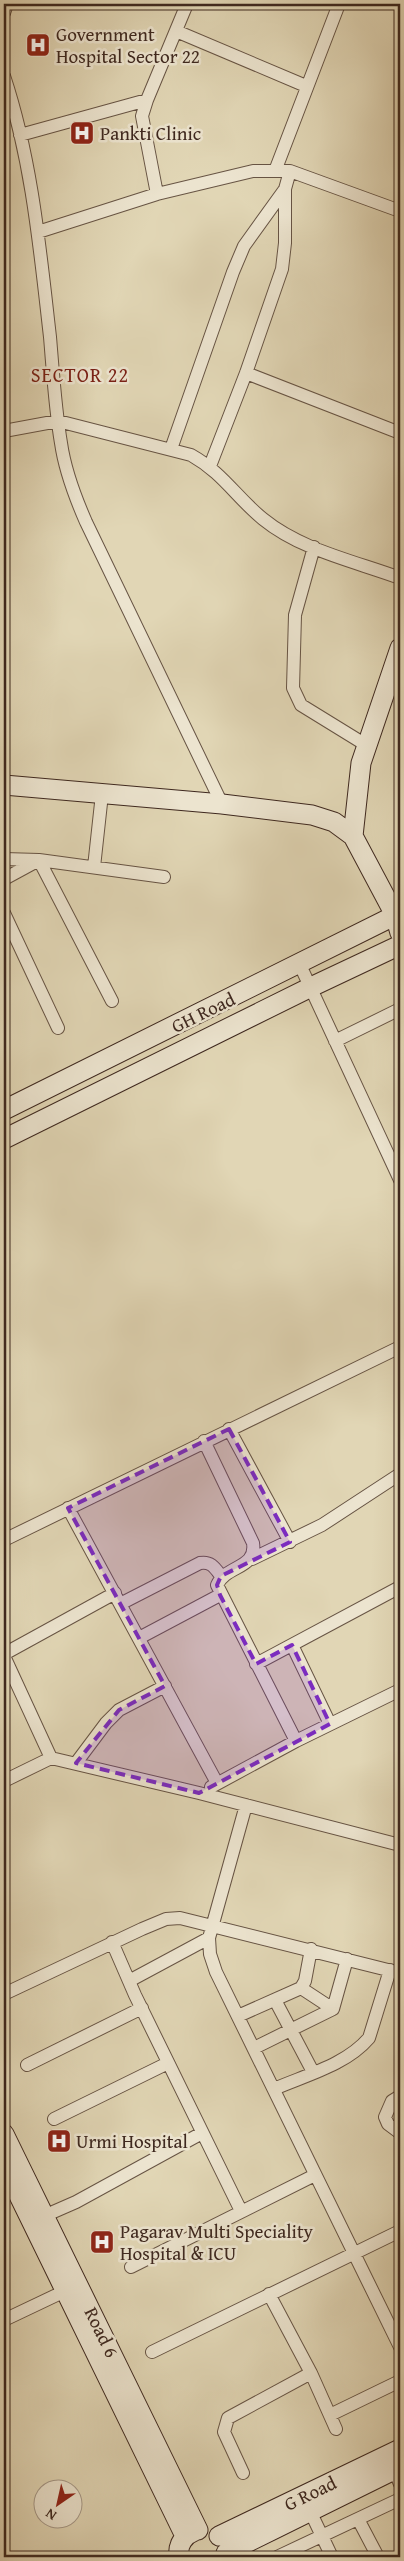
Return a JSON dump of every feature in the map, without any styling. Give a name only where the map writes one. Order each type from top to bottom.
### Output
[{"type":"street","points":[[4,12],[7,4]]},
{"type":"street","points":[[157,194],[142,116],[187,4]]},
{"type":"street","points":[[275,171],[339,4]]},
{"type":"street","points":[[176,31],[306,86]]},
{"type":"street","points":[[4,76],[20,135],[38,232],[58,421],[61,444],[71,486],[86,522],[222,804]]},
{"type":"street","points":[[20,135],[147,100]]},
{"type":"street","points":[[38,232],[157,194],[253,171],[290,171],[400,211]]},
{"type":"street","points":[[210,466],[246,373],[282,269],[286,243],[285,189],[290,171]]},
{"type":"street","points":[[171,449],[233,272],[244,246],[285,189]]},
{"type":"street","points":[[246,373],[400,433]]},
{"type":"street","points":[[4,431],[58,421],[191,455],[210,466],[262,518],[292,539],[400,578]]},
{"type":"street","points":[[314,547],[294,615],[293,688],[300,705],[366,745]]},
{"type":"street","points":[[353,836],[361,763],[400,648]]},
{"type":"street","points":[[4,785],[222,804],[312,815],[334,822],[353,836],[398,914],[400,934]]},
{"type":"street","points":[[94,867],[102,794]]},
{"type":"street","points":[[4,859],[39,860],[164,877]]},
{"type":"street","points":[[4,879],[39,860]]},
{"type":"street","points":[[39,860],[112,1001]]},
{"type":"street","points":[[4,913],[58,1028]]},
{"type":"street","name":"GH Road","points":[[4,1110],[300,965],[398,914]]},
{"type":"street","name":"GH Road","points":[[4,1139],[310,987],[400,946]]},
{"type":"street","points":[[300,965],[400,1180]]},
{"type":"street","points":[[336,1041],[400,1009]]},
{"type":"street","points":[[4,1540],[204,1441],[399,1351]]},
{"type":"street","points":[[230,1429],[290,1542]]},
{"type":"street","points":[[204,1441],[253,1543],[254,1552],[252,1559]]},
{"type":"street","points":[[296,1741],[220,1595],[217,1585],[221,1576],[322,1525],[400,1474]]},
{"type":"street","points":[[68,1508],[217,1783]]},
{"type":"street","points":[[51,1758],[4,1655],[118,1598],[200,1563],[206,1562],[213,1565],[221,1576]]},
{"type":"street","points":[[256,1664],[400,1588]]},
{"type":"street","points":[[139,1638],[220,1595]]},
{"type":"street","points":[[292,1645],[330,1724]]},
{"type":"street","points":[[76,1763],[106,1723],[119,1710],[165,1686]]},
{"type":"street","points":[[199,1793],[296,1741],[400,1690]]},
{"type":"street","points":[[4,1781],[51,1758],[199,1793],[400,1846]]},
{"type":"street","points":[[246,1805],[211,1933],[210,1954],[216,1972],[400,2347]]},
{"type":"street","points":[[4,1994],[112,1942],[166,1919],[180,1918],[211,1933],[311,1949],[395,1972],[368,2038],[349,2056],[274,2089]]},
{"type":"street","points":[[129,1981],[211,1933]]},
{"type":"street","points":[[112,1942],[168,2064],[242,2211]]},
{"type":"street","points":[[238,2016],[301,1988],[305,1981],[311,1949]]},
{"type":"street","points":[[254,2048],[333,2009],[347,1959]]},
{"type":"street","points":[[301,1988],[333,2009]]},
{"type":"street","points":[[275,2000],[313,2072]]},
{"type":"street","points":[[26,2065],[142,2008]]},
{"type":"street","points":[[54,2118],[168,2064]]},
{"type":"street","points":[[400,2096],[392,2101],[386,2116],[388,2124],[400,2133]]},
{"type":"street","points":[[44,2216],[76,2202],[202,2133]]},
{"type":"street","name":"Road 6","points":[[4,2134],[44,2216],[183,2547]]},
{"type":"street","name":"Road 6","points":[[4,2165],[66,2291],[183,2547]]},
{"type":"street","points":[[130,2266],[316,2174]]},
{"type":"street","points":[[152,2352],[400,2231]]},
{"type":"street","points":[[4,2320],[66,2291]]},
{"type":"street","points":[[270,2294],[311,2373],[336,2428]]},
{"type":"street","points":[[243,2473],[224,2432],[228,2418],[311,2373]]},
{"type":"street","points":[[330,2415],[400,2380]]},
{"type":"street","name":"G Road","points":[[231,2550],[397,2470]]},
{"type":"street","name":"G Road","points":[[231,2550],[397,2470]]},
{"type":"street","points":[[277,2557],[400,2499]]},
{"type":"street","points":[[310,2511],[332,2557]]},
{"type":"street","points":[[358,2519],[378,2557]]},
{"type":"street","points":[[183,2547],[211,2531],[231,2550]]},
{"type":"highlighted area","points":[[229,1429],[290,1542],[221,1576],[217,1585],[220,1595],[256,1664],[292,1645],[330,1724],[199,1793],[76,1763],[119,1710],[165,1686],[68,1508]]},
{"type":"place","name":"Government Hospital Sector 22","points":[[38,45]]},
{"type":"place","name":"Pankti Clinic","points":[[82,133]]},
{"type":"place","name":"Urmi Hospital","points":[[59,2141]]},
{"type":"place","name":"Pagarav Multi Speciality Hospital & ICU","points":[[102,2242]]},
{"type":"district","name":"SECTOR 22","points":[[80,374]]}]
